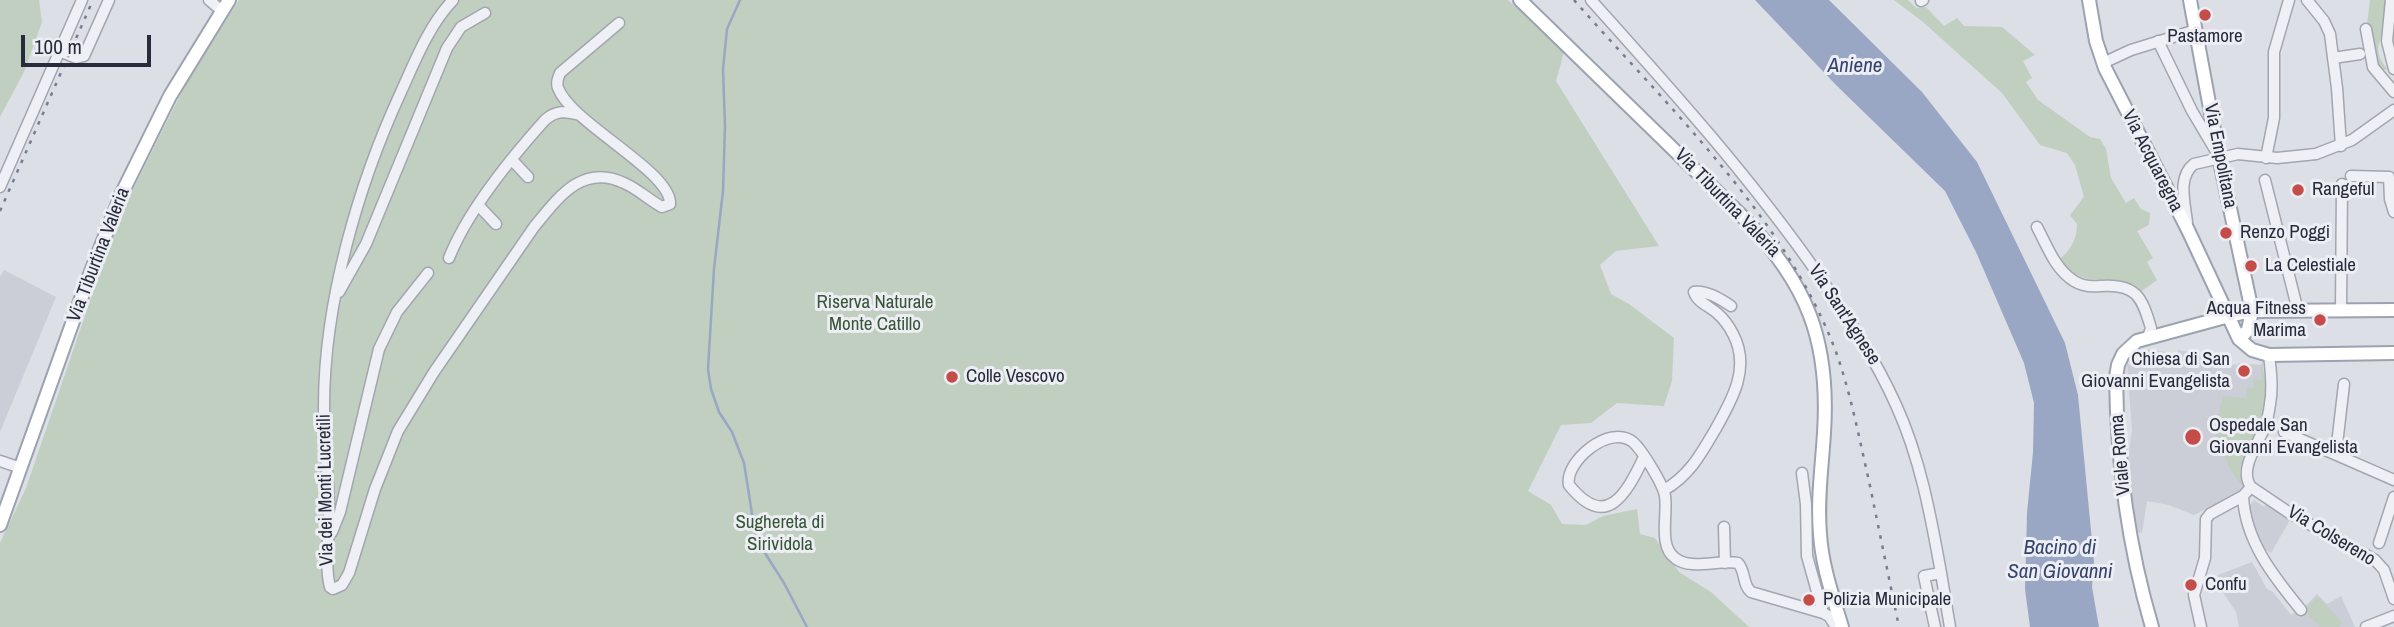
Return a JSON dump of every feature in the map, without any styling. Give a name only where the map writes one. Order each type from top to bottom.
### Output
[{"type":"main road","name":"Via Tiburtina Valeria","points":[[1520,0],[1753,226],[1781,261],[1801,294],[1815,325],[1823,362],[1825,421],[1820,535],[1827,577],[1842,627]]},
{"type":"main road","name":"Via Acquaregna","points":[[2089,0],[2103,63],[2188,230],[2239,339]]},
{"type":"main road","name":"Via Empolitana","points":[[2190,0],[2219,157],[2252,311]]},
{"type":"main road","name":"Via Tiburtina Valeria","points":[[0,524],[122,192],[170,96],[226,6]]},
{"type":"main road","name":"Viale Roma","points":[[2152,627],[2140,585],[2127,519],[2116,377],[2125,351],[2152,333],[2252,311],[2394,310]]},
{"type":"main road","points":[[2252,311],[2248,330],[2239,339],[2263,354],[2394,353]]},
{"type":"street","points":[[0,187],[82,0]]},
{"type":"street","points":[[59,51],[76,58],[84,56],[109,0]]},
{"type":"street","points":[[209,0],[226,6]]},
{"type":"street","name":"Via dei Monti Lucretili","points":[[453,0],[426,40],[377,145],[358,202],[335,298],[324,405],[330,536],[329,584],[337,589],[351,568],[375,489],[402,424],[434,372],[534,227],[565,191],[579,181],[608,178],[629,186],[662,207],[670,204],[668,194],[649,172],[584,117]]},
{"type":"street","name":"Via Sant'Agnese","points":[[1591,0],[1692,113],[1765,201],[1851,321],[1905,425],[1927,502],[1950,627]]},
{"type":"street","points":[[2266,158],[2274,118],[2274,52],[2289,0]]},
{"type":"street","points":[[2307,0],[2328,27],[2341,146]]},
{"type":"street","points":[[2390,0],[2386,41],[2394,69]]},
{"type":"street","points":[[335,298],[366,244],[447,48],[461,27],[485,13]]},
{"type":"street","points":[[584,117],[559,90],[557,82],[560,73],[619,23]]},
{"type":"street","points":[[2366,29],[2373,67],[2394,92]]},
{"type":"street","points":[[2103,63],[2131,50],[2196,30]]},
{"type":"street","points":[[2158,41],[2192,111],[2219,157]]},
{"type":"street","points":[[2333,58],[2360,54]]},
{"type":"street","points":[[2188,230],[2183,194],[2186,173],[2194,164],[2243,154],[2266,158],[2311,155],[2341,146],[2394,110]]},
{"type":"street","points":[[449,258],[478,205],[550,116],[564,112],[584,117]]},
{"type":"street","points":[[513,161],[528,177]]},
{"type":"street","points":[[2351,176],[2389,177],[2390,201],[2394,212]]},
{"type":"street","points":[[2265,180],[2298,311]]},
{"type":"street","points":[[2341,310],[2342,184]]},
{"type":"street","points":[[478,205],[496,224]]},
{"type":"street","points":[[2037,227],[2057,265],[2076,283],[2087,286],[2123,286],[2139,296],[2152,333]]},
{"type":"street","points":[[330,536],[340,512],[379,349],[397,312],[428,273]]},
{"type":"street","points":[[1664,490],[1684,476],[1704,451],[1731,402],[1740,371],[1740,354],[1726,321],[1699,300],[1694,292],[1713,296],[1731,306]]},
{"type":"street","points":[[2202,627],[2194,595],[2205,558],[2206,519],[2210,514],[2243,496],[2251,487],[2247,480],[2247,471],[2266,425],[2270,405],[2272,380],[2263,354]]},
{"type":"street","points":[[2336,453],[2344,384]]},
{"type":"street","points":[[2284,432],[2394,480]]},
{"type":"street","points":[[1644,457],[1629,485],[1609,506],[1600,508],[1592,505],[1569,485],[1568,477],[1573,468],[1591,447],[1605,438],[1628,439],[1644,457],[1664,490],[1666,540],[1671,555],[1686,563],[1735,562],[1741,567],[1745,584],[1751,592],[1823,613],[1829,616],[1836,627]]},
{"type":"street","points":[[0,461],[21,468]]},
{"type":"street","points":[[1802,473],[1806,504],[1807,556],[1823,613]]},
{"type":"street","name":"Via Colsereno","points":[[2251,487],[2289,512],[2376,558],[2384,569],[2393,592]]},
{"type":"street","points":[[2243,496],[2245,515],[2258,550],[2275,579],[2301,610]]},
{"type":"street","points":[[2379,543],[2394,497]]},
{"type":"street","points":[[1724,527],[1725,563]]},
{"type":"street","points":[[1935,627],[1924,576],[1941,573]]},
{"type":"street","points":[[2366,627],[2394,616]]},
{"type":"shaded area","points":[[4,270],[56,297],[0,432],[0,277]]},
{"type":"shaded area","name":"Ospedale San Giovanni Evangelista","points":[[2146,349],[2171,353],[2171,361],[2176,363],[2178,350],[2227,360],[2227,364],[2261,365],[2262,361],[2266,385],[2264,420],[2241,465],[2243,487],[2236,494],[2194,515],[2169,505],[2147,501],[2142,533],[2131,531],[2127,508],[2130,485],[2125,481],[2132,430],[2127,364],[2138,366],[2139,363],[2144,363]]},
{"type":"shaded area","points":[[2254,500],[2264,507],[2267,503],[2290,520],[2271,553],[2266,550],[2249,522],[2246,510]]},
{"type":"shaded area","points":[[2252,562],[2267,589],[2273,592],[2291,615],[2297,611],[2299,613],[2317,594],[2327,604],[2341,596],[2355,627],[2239,627],[2236,612],[2224,594],[2218,575]]},
{"type":"green space","points":[[0,0],[39,0],[42,22],[24,72],[0,117]]},
{"type":"green space","name":"Riserva Naturale Monte Catillo","points":[[239,0],[1508,0],[1564,52],[1556,81],[1659,246],[1616,251],[1600,265],[1611,294],[1629,304],[1674,338],[1672,381],[1664,406],[1617,403],[1591,423],[1561,425],[1528,491],[1551,505],[1562,524],[1586,525],[1603,516],[1637,509],[1640,534],[1655,538],[1679,572],[1711,592],[1749,627],[0,627],[0,543],[26,488],[118,219],[192,72]]},
{"type":"green space","points":[[1894,0],[1908,0],[1916,8],[1926,7],[1944,26],[1957,18],[1964,26],[2002,27],[2035,55],[2023,61],[2032,78],[2026,82],[2038,100],[2090,137],[2100,139],[2106,149],[2111,178],[2126,203],[2134,198],[2141,209],[2150,213],[2149,225],[2137,231],[2153,258],[2147,262],[2157,280],[2142,291],[2120,281],[2080,277],[2070,270],[2060,259],[2075,239],[2077,224],[2070,215],[2084,197],[2075,165],[2067,153],[2040,145],[2002,93],[1923,22]]},
{"type":"green space","points":[[2370,0],[2385,0],[2385,23],[2378,50],[2387,69],[2380,72],[2373,67],[2367,25]]},
{"type":"green space","points":[[2262,361],[2265,404],[2259,426],[2241,465],[2243,487],[2230,469],[2215,432],[2223,396],[2246,398],[2247,387],[2253,388],[2253,379],[2261,380]]},
{"type":"green space","points":[[2318,597],[2343,623],[2339,627],[2320,627],[2303,610]]},
{"type":"water","points":[[1755,0],[1829,0],[1922,92],[1977,162],[2065,343],[2078,395],[2094,562],[2092,587],[2099,627],[2030,627],[2025,589],[2034,403],[2024,363],[1976,252],[1945,191],[1836,85]]},
{"type":"waterway","points":[[740,0],[727,29],[723,69],[723,191],[714,269],[708,369],[719,412],[732,432],[744,463],[756,539],[784,583],[807,627]]},
{"type":"railway","points":[[0,211],[93,0]]},
{"type":"railway","points":[[1574,0],[1685,123],[1756,210],[1787,255],[1814,303],[1836,352],[1850,400],[1899,627]]},
{"type":"place","name":"Pastamore","points":[[2205,15]]},
{"type":"place","name":"Rangeful","points":[[2298,190]]},
{"type":"place","name":"Renzo Poggi","points":[[2226,233]]},
{"type":"place","name":"La Celestiale","points":[[2251,266]]},
{"type":"place","name":"Acqua Fitness Marima","points":[[2320,320]]},
{"type":"place","name":"Chiesa di San Giovanni Evangelista","points":[[2244,371]]},
{"type":"place","name":"Colle Vescovo","points":[[952,377]]},
{"type":"place","name":"Ospedale San Giovanni Evangelista","points":[[2193,437]]},
{"type":"place","name":"Confu","points":[[2191,585]]},
{"type":"place","name":"Polizia Municipale","points":[[1809,600]]},
{"type":"water label","name":"Aniene","points":[[1855,66]]},
{"type":"water label","name":"Bacino di San Giovanni","points":[[2060,560]]},
{"type":"park label","name":"Sughereta di Sirividola","points":[[780,534]]}]
